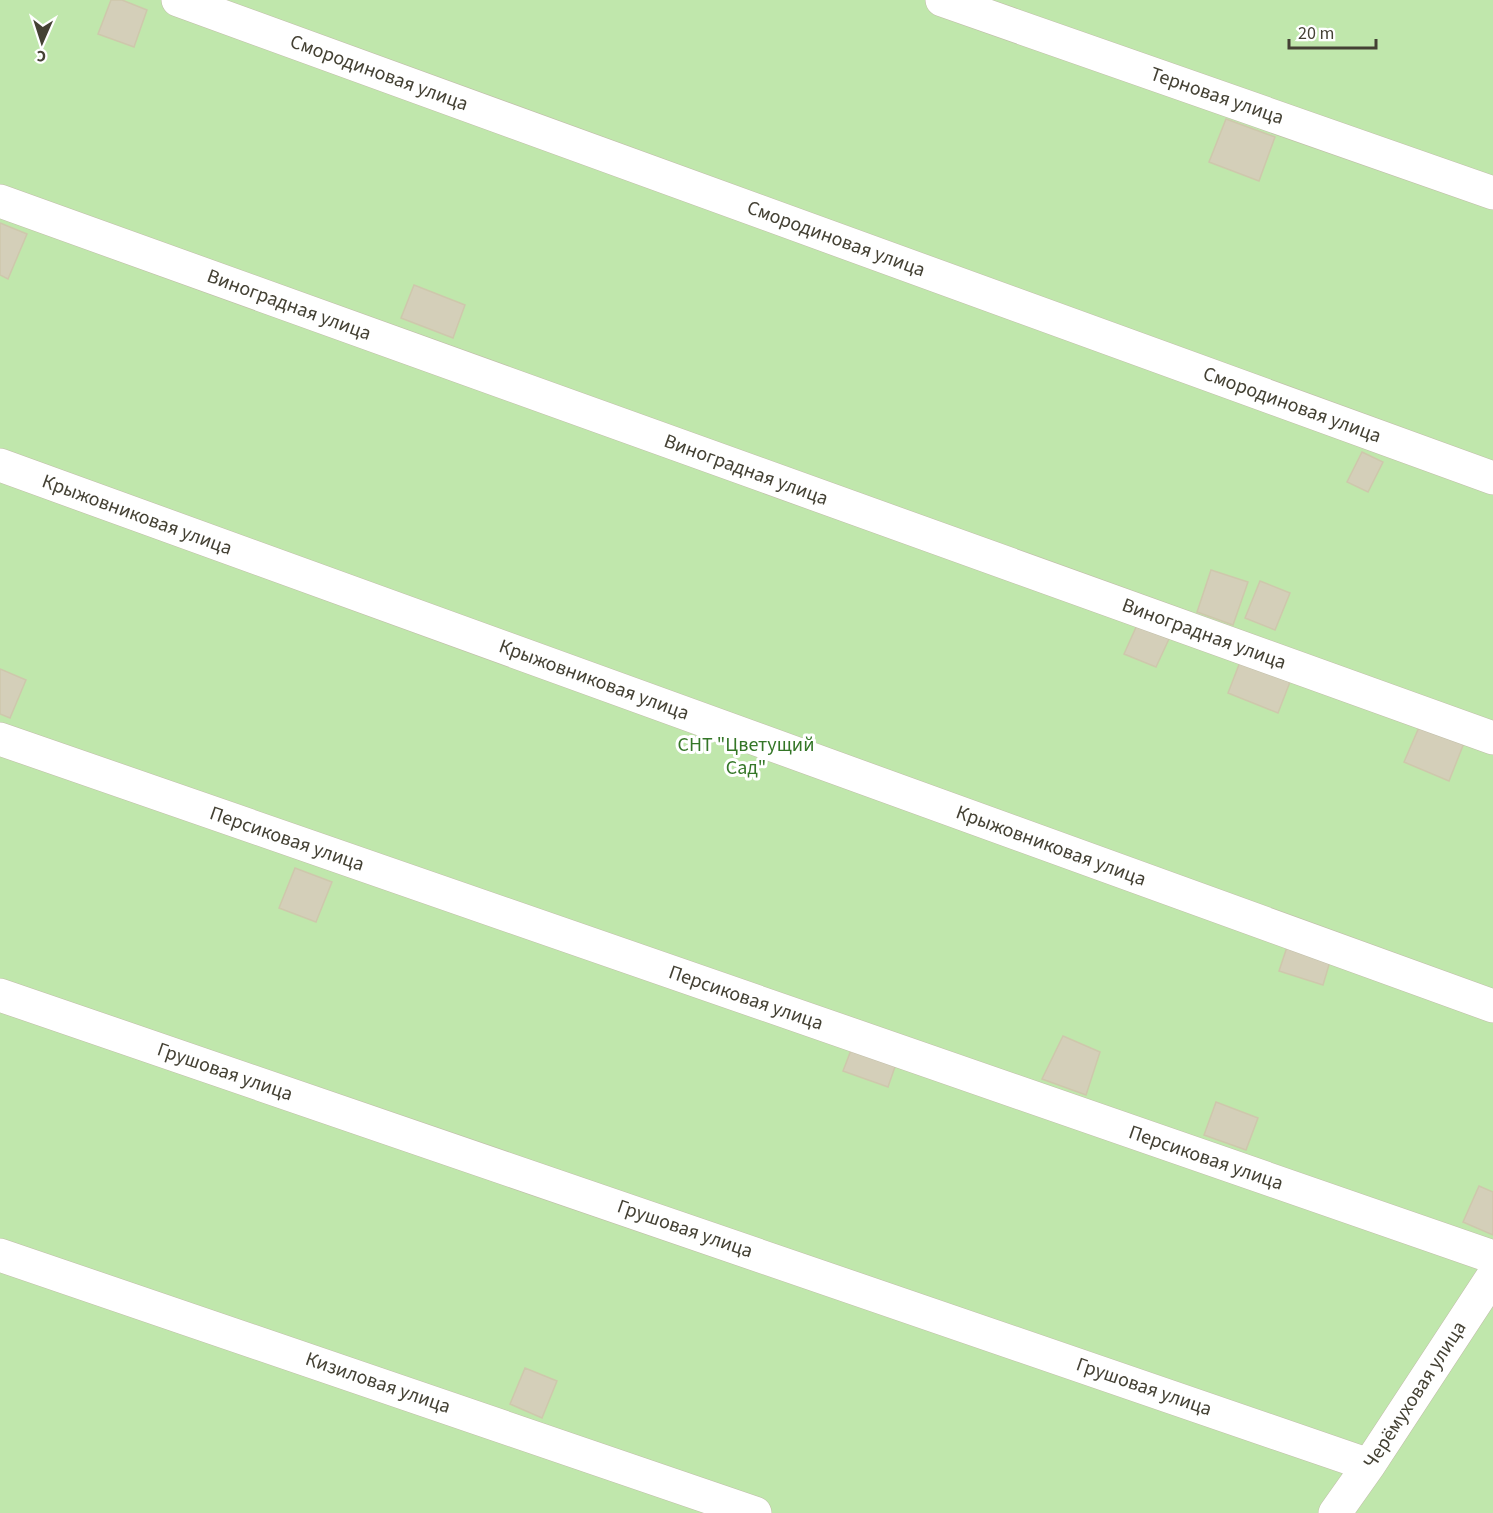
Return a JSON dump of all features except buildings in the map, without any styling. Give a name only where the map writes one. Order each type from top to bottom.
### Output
[{"type":"street","name":"Смородиновая улица","points":[[178,0],[1493,478]]},
{"type":"street","name":"Терновая улица","points":[[942,0],[1493,193]]},
{"type":"street","name":"Виноградная улица","points":[[0,201],[1493,738]]},
{"type":"street","name":"Крыжовниковая улица","points":[[0,465],[1493,1006]]},
{"type":"street","name":"Персиковая улица","points":[[0,739],[1493,1257]]},
{"type":"street","name":"Грушовая улица","points":[[0,995],[1369,1465]]},
{"type":"street","name":"Кизиловая улица","points":[[0,1255],[755,1513]]},
{"type":"street","name":"Черёмуховая улица","points":[[1335,1513],[1493,1276]]},
{"type":"green space","name":"СНТ \"Цветущий Сад\"","points":[[0,0],[1493,0],[1493,1513],[0,1513]]}]
